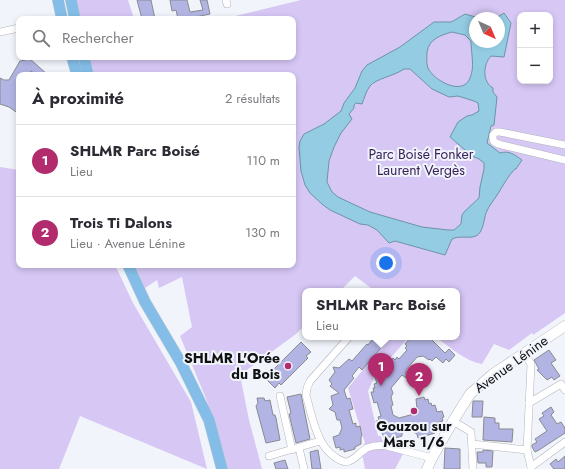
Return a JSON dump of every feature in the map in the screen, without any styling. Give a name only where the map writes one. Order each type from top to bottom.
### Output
[{"type":"main road","points":[[58,0],[60,16]]},
{"type":"main road","points":[[71,0],[75,16]]},
{"type":"main road","points":[[73,60],[76,72]]},
{"type":"main road","points":[[85,60],[87,72]]},
{"type":"main road","points":[[129,268],[145,302],[178,357],[209,420],[222,469]]},
{"type":"main road","points":[[199,400],[214,469]]},
{"type":"street","points":[[0,32],[16,29]]},
{"type":"street","points":[[0,37],[16,34]]},
{"type":"street","points":[[565,145],[500,132],[496,132],[492,139],[494,142],[502,145],[565,160]]},
{"type":"street","name":"Avenue Lénine","points":[[427,469],[453,421],[470,394],[487,379],[565,326]]},
{"type":"street","points":[[346,340],[306,388],[306,395],[320,441],[331,454],[344,462],[352,460],[367,449],[380,445],[432,458]]},
{"type":"street","points":[[524,353],[531,364],[527,450],[531,468],[564,445]]},
{"type":"street","points":[[529,403],[561,384],[565,389]]},
{"type":"street","points":[[280,396],[295,449],[304,469]]},
{"type":"street","points":[[453,421],[470,431],[473,469]]},
{"type":"street","points":[[268,456],[320,441]]},
{"type":"street","points":[[472,444],[527,450]]},
{"type":"green space","points":[[75,0],[128,0],[133,16],[78,16]]},
{"type":"green space","name":"Parc Boisé Fonker Laurent Vergès","points":[[301,0],[565,0],[565,313],[533,335],[532,333],[509,350],[494,344],[482,364],[464,357],[440,340],[460,340],[460,288],[371,288],[355,276],[343,288],[302,288],[302,328],[240,375],[249,420],[262,469],[226,469],[207,401],[180,336],[192,327],[182,277],[159,288],[157,280],[145,288],[135,268],[296,268],[296,72],[91,72],[89,60],[296,60],[296,16],[235,16]]},
{"type":"green space","points":[[0,167],[16,170],[16,268],[116,268],[133,303],[191,402],[207,469],[80,416],[59,469],[0,469]]},
{"type":"green space","points":[[388,340],[406,340],[376,374],[368,391],[378,436],[381,436],[382,440],[404,445],[403,454],[395,469],[365,469],[361,448],[365,443],[348,388]]},
{"type":"water","points":[[465,14],[469,15],[469,39],[465,35],[452,32],[436,38],[428,48],[428,68],[431,73],[448,85],[461,86],[466,84],[470,78],[473,65],[472,48],[505,48],[505,14],[511,23],[504,57],[491,56],[488,59],[485,68],[485,77],[487,82],[493,88],[493,92],[497,97],[494,125],[491,126],[487,143],[500,153],[509,153],[522,160],[508,177],[489,207],[480,232],[473,237],[458,237],[452,239],[445,255],[395,241],[389,243],[377,230],[330,210],[310,193],[305,185],[301,171],[299,147],[300,141],[304,134],[324,124],[341,111],[344,103],[355,88],[362,71],[367,65],[400,47],[434,22],[451,22]],"holes":[[[404,69],[410,69],[432,89],[449,97],[458,96],[478,103],[479,111],[458,122],[450,137],[472,156],[484,163],[479,198],[464,212],[462,215],[461,224],[454,230],[422,227],[370,212],[338,197],[332,192],[327,182],[329,161],[341,133],[352,119],[349,114],[354,108],[354,105],[356,103],[362,104],[367,90],[372,84]]]},
{"type":"building","points":[[137,0],[151,0],[154,16],[141,16]]},
{"type":"building","points":[[170,0],[187,0],[190,12],[203,10],[200,0],[207,0],[210,14],[200,16],[177,16],[176,10],[172,11]]},
{"type":"building","points":[[31,60],[45,72],[16,72],[16,112],[9,107],[0,104],[0,78],[9,80],[20,61]]},
{"type":"building","points":[[372,340],[387,340],[362,370],[359,367],[352,376],[354,378],[344,390],[347,399],[350,398],[353,409],[349,410],[353,424],[356,423],[356,427],[360,426],[362,436],[361,444],[355,447],[355,449],[344,452],[344,449],[340,450],[340,447],[336,448],[333,437],[339,435],[342,428],[340,420],[337,420],[335,412],[329,409],[333,405],[331,396],[339,393],[330,386],[332,384],[329,380],[335,372],[333,367],[339,368],[349,359],[352,361],[367,344],[368,345]]},
{"type":"building","points":[[408,340],[432,340],[445,353],[449,349],[455,355],[449,362],[446,359],[443,363],[436,357],[432,361],[423,356],[417,357],[406,370],[406,378],[402,375],[391,388],[393,393],[391,397],[393,405],[391,406],[393,415],[399,418],[414,414],[417,409],[416,399],[424,397],[425,400],[428,399],[429,404],[431,403],[432,406],[435,405],[437,412],[442,411],[444,417],[442,418],[443,421],[436,423],[438,430],[435,431],[435,433],[418,438],[417,434],[410,430],[402,433],[402,436],[392,439],[391,437],[384,437],[381,431],[379,431],[376,421],[379,420],[378,417],[381,416],[377,402],[374,403],[371,392],[374,392],[374,384],[377,383],[375,378],[377,374],[392,371],[386,366],[393,358],[395,360],[397,357],[399,359],[407,350],[405,348],[407,346],[405,344]]},
{"type":"building","name":"SHLMR L'Orée du Bois","points":[[301,342],[311,352],[306,356],[308,358],[281,385],[279,383],[275,388],[265,378]]},
{"type":"building","points":[[549,350],[556,360],[551,363],[560,376],[554,380],[552,377],[547,380],[537,370],[539,369],[534,360]]},
{"type":"building","name":"SHLMR L'Orée du Bois","points":[[301,394],[310,439],[296,443],[289,414],[291,413],[287,397]]},
{"type":"building","name":"SHLMR L'Orée du Bois","points":[[257,398],[264,398],[265,401],[270,400],[273,415],[275,415],[276,418],[280,440],[266,443],[256,406],[258,403]]},
{"type":"building","points":[[473,401],[483,401],[482,417],[472,417]]},
{"type":"building","points":[[551,407],[554,412],[551,415],[557,424],[561,422],[565,428],[565,433],[535,452],[532,445],[537,442],[535,439],[547,431],[539,419],[544,416],[542,413]]},
{"type":"building","points":[[484,417],[495,418],[495,423],[499,423],[499,429],[513,429],[512,442],[483,440]]},
{"type":"building","points":[[445,448],[460,449],[460,469],[444,469]]},
{"type":"building","points":[[318,450],[321,469],[312,469],[310,452]]},
{"type":"building","points":[[483,450],[493,451],[492,467],[486,467],[486,463],[478,463],[477,452],[483,452]]},
{"type":"building","points":[[565,456],[565,469],[554,469],[550,464],[556,459],[558,462]]},
{"type":"building","points":[[285,460],[288,469],[276,469],[274,463]]},
{"type":"place","name":"SHLMR L'Orée du Bois","points":[[288,366]]},
{"type":"place","name":"SHLMR Parc Boisé","points":[[381,386]]},
{"type":"place","name":"Trois Ti Dalons","points":[[419,396]]},
{"type":"place","name":"Gouzou sur Mars 1/6","points":[[414,411]]}]
